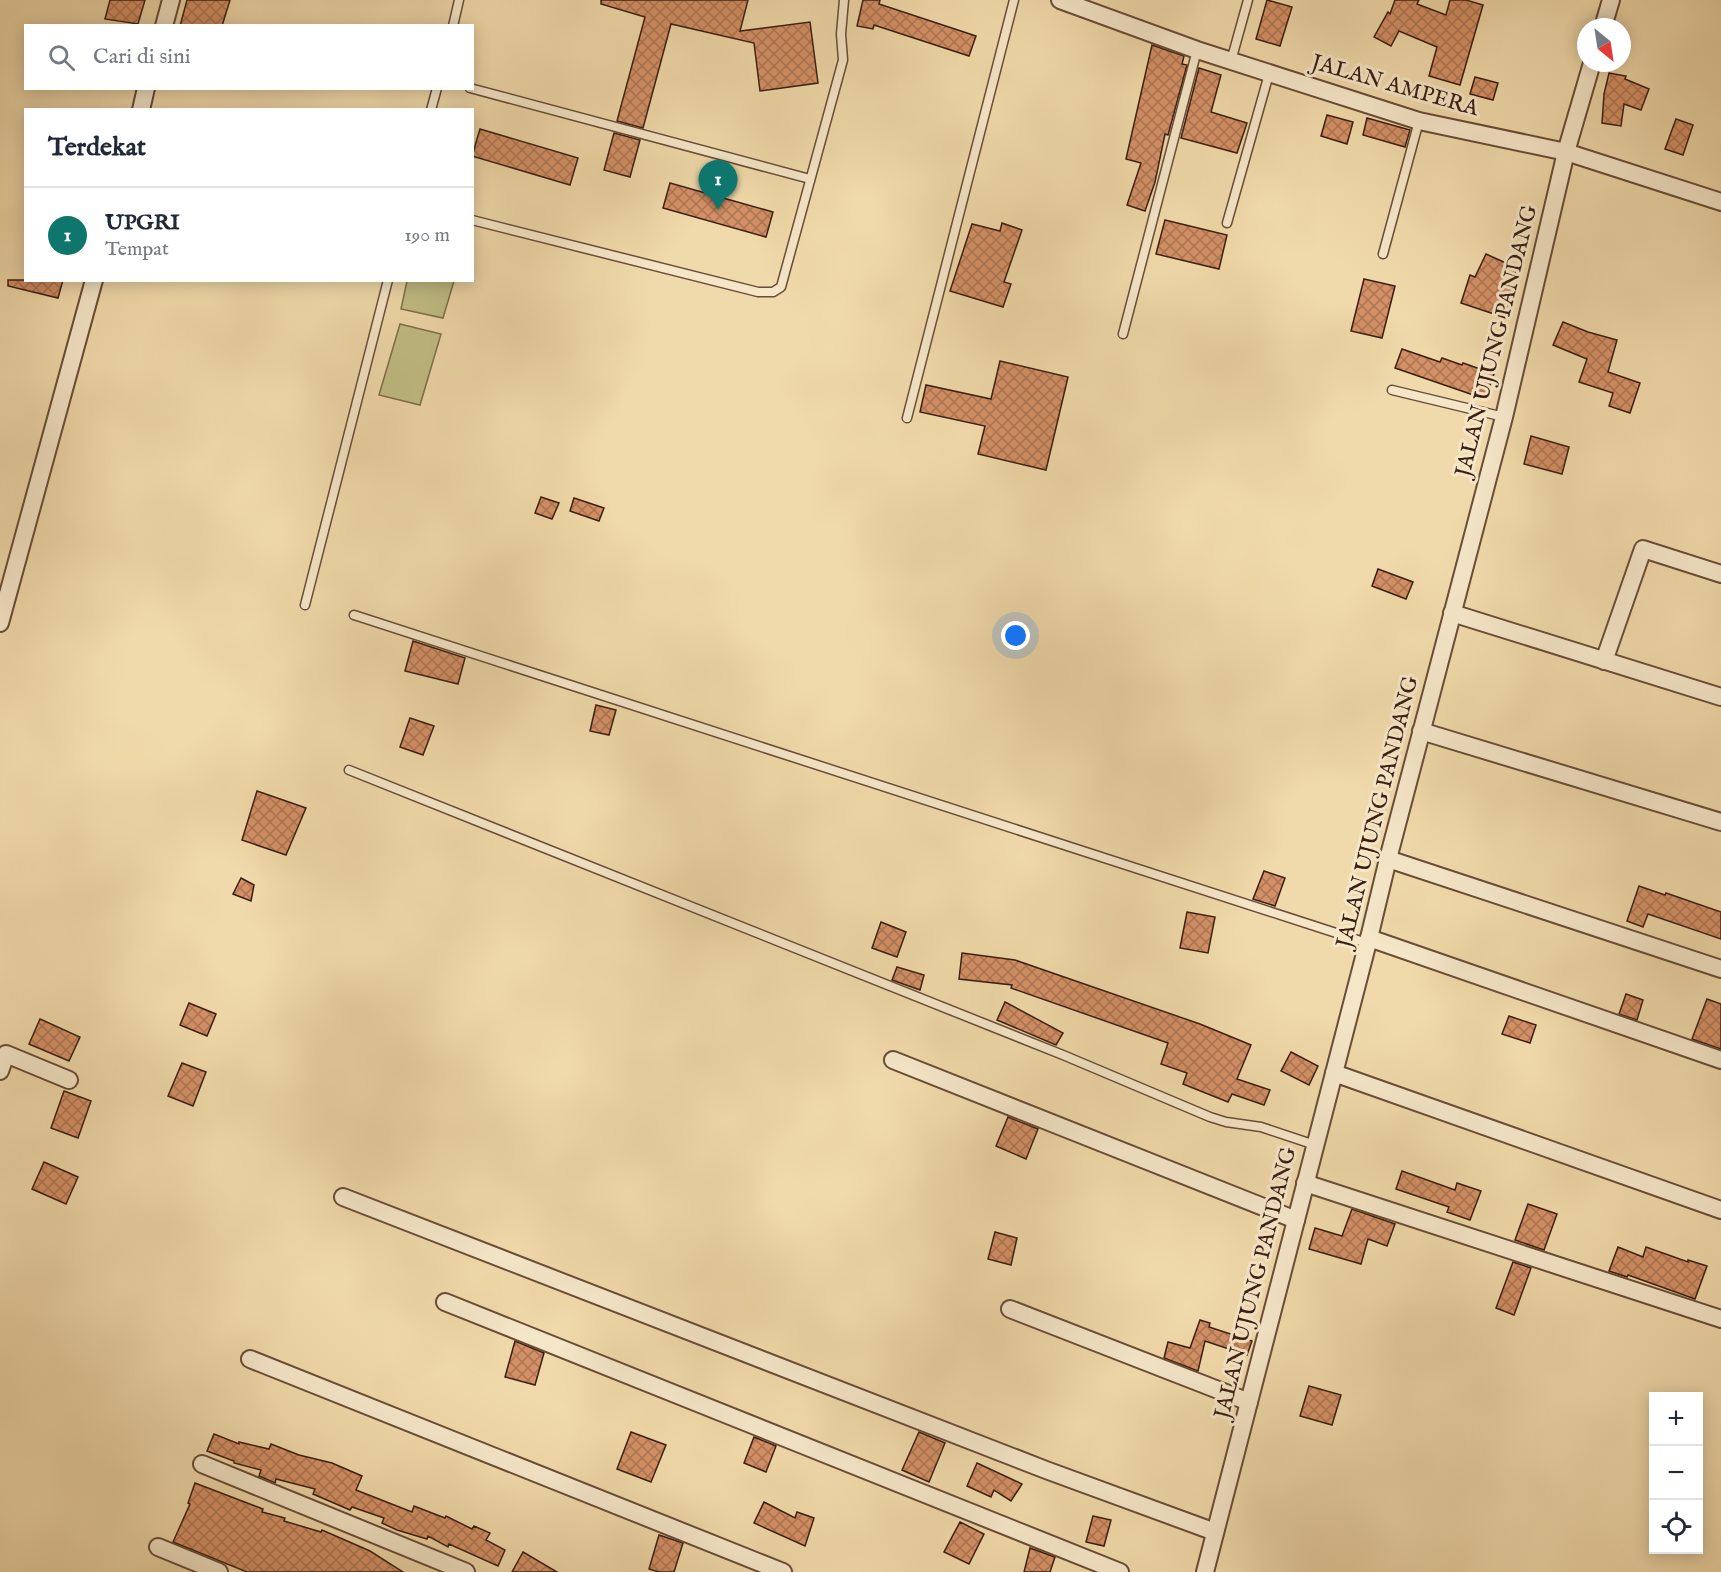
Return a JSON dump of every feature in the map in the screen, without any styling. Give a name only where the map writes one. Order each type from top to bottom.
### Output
[{"type":"street","points":[[165,24],[171,0]]},
{"type":"street","name":"JALAN AMPERA","points":[[1060,0],[1197,50],[1419,121],[1566,152],[1721,202]]},
{"type":"street","points":[[1606,18],[1611,0]]},
{"type":"street","name":"JALAN UJUNG PANDANG","points":[[1205,1572],[1504,417],[1566,152],[1589,72]]},
{"type":"street","points":[[142,108],[146,90]]},
{"type":"street","points":[[0,623],[93,282]]},
{"type":"street","points":[[1604,661],[1643,549],[1721,574]]},
{"type":"street","points":[[1452,613],[1721,697]]},
{"type":"street","points":[[1421,731],[1721,822]]},
{"type":"street","points":[[1388,859],[1721,969]]},
{"type":"street","points":[[1368,940],[1721,1060]]},
{"type":"street","points":[[0,1071],[6,1054],[69,1080]]},
{"type":"street","points":[[893,1060],[1296,1220]]},
{"type":"street","points":[[1334,1072],[1721,1210]]},
{"type":"street","points":[[1305,1183],[1721,1319]]},
{"type":"street","points":[[343,1197],[1046,1470],[1215,1532]]},
{"type":"street","points":[[445,1302],[1120,1572]]},
{"type":"street","points":[[1010,1309],[1249,1402]]},
{"type":"street","points":[[250,1359],[783,1572]]},
{"type":"street","points":[[202,1464],[466,1572]]},
{"type":"street","points":[[158,1547],[219,1572]]},
{"type":"lane","points":[[453,24],[459,0]]},
{"type":"lane","points":[[474,221],[758,292],[773,292],[781,287],[843,60],[841,34],[844,0]]},
{"type":"lane","points":[[907,418],[1014,0]]},
{"type":"lane","points":[[1231,61],[1248,0]]},
{"type":"lane","points":[[1123,334],[1197,50]]},
{"type":"lane","points":[[1227,223],[1269,74]]},
{"type":"lane","points":[[474,89],[810,179]]},
{"type":"lane","points":[[431,108],[436,90]]},
{"type":"lane","points":[[1383,254],[1419,121]]},
{"type":"lane","points":[[305,605],[387,282]]},
{"type":"lane","points":[[1392,390],[1504,417]]},
{"type":"lane","points":[[354,615],[1368,940]]},
{"type":"lane","points":[[349,770],[1063,1055],[1210,1117],[1226,1122],[1261,1127],[1315,1145]]},
{"type":"shaded area","points":[[407,282],[454,282],[443,318],[401,309]]},
{"type":"shaded area","points":[[400,324],[441,334],[420,405],[379,395]]},
{"type":"building","points":[[110,0],[145,0],[138,24],[105,19]]},
{"type":"building","points":[[187,0],[230,0],[223,24],[181,24]]},
{"type":"building","points":[[601,0],[748,0],[740,31],[810,22],[818,83],[760,91],[754,43],[671,24],[643,128],[617,121],[645,17],[601,4]]},
{"type":"building","points":[[863,0],[880,0],[879,4],[976,36],[969,56],[874,25],[873,29],[857,26]]},
{"type":"building","points":[[1267,0],[1292,7],[1280,46],[1256,39]]},
{"type":"building","points":[[1395,0],[1419,0],[1417,4],[1446,15],[1450,0],[1466,0],[1483,5],[1460,85],[1429,76],[1437,47],[1399,31],[1391,46],[1374,37],[1388,12],[1390,14]]},
{"type":"building","points":[[1152,45],[1184,56],[1182,64],[1187,65],[1168,135],[1165,134],[1155,182],[1145,211],[1127,205],[1141,163],[1126,159]]},
{"type":"building","points":[[1199,68],[1221,75],[1211,112],[1247,123],[1237,153],[1181,138]]},
{"type":"building","points":[[1609,73],[1626,76],[1625,79],[1649,89],[1641,110],[1624,104],[1621,126],[1602,123],[1604,94]]},
{"type":"building","points":[[1475,77],[1498,83],[1493,100],[1470,94]]},
{"type":"building","points":[[1327,115],[1353,122],[1347,144],[1321,136]]},
{"type":"building","points":[[1367,118],[1410,130],[1405,147],[1363,135]]},
{"type":"building","points":[[1676,119],[1693,125],[1683,155],[1665,149]]},
{"type":"building","points":[[480,129],[578,158],[570,185],[474,157]]},
{"type":"building","points":[[614,133],[640,140],[630,177],[604,170]]},
{"type":"building","points":[[670,183],[773,212],[766,237],[663,208]]},
{"type":"building","points":[[1165,220],[1227,235],[1219,269],[1156,254]]},
{"type":"building","points":[[1002,223],[1022,230],[1004,282],[1011,284],[1003,307],[950,291],[972,224],[1000,231]]},
{"type":"building","points":[[1486,254],[1517,268],[1509,287],[1515,289],[1506,318],[1461,303],[1470,275],[1475,277]]},
{"type":"building","points":[[1364,279],[1395,286],[1382,338],[1351,331]]},
{"type":"building","points":[[8,280],[62,282],[58,298],[8,286]]},
{"type":"building","points":[[1563,322],[1617,340],[1608,372],[1640,383],[1630,413],[1609,406],[1613,393],[1579,382],[1587,359],[1553,345]]},
{"type":"building","points":[[1402,349],[1440,362],[1442,358],[1494,374],[1485,399],[1395,368]]},
{"type":"building","points":[[1000,361],[1068,377],[1046,470],[978,454],[985,426],[920,412],[926,385],[991,399]]},
{"type":"building","points":[[1531,436],[1569,447],[1562,474],[1524,464]]},
{"type":"building","points":[[541,497],[559,503],[552,519],[535,513]]},
{"type":"building","points":[[574,498],[604,508],[599,521],[570,511]]},
{"type":"building","points":[[1378,569],[1413,582],[1406,599],[1372,586]]},
{"type":"building","points":[[413,641],[465,658],[458,684],[405,671]]},
{"type":"building","points":[[596,705],[616,710],[609,735],[590,731]]},
{"type":"building","points":[[410,718],[434,726],[423,755],[400,747]]},
{"type":"building","points":[[257,791],[306,808],[286,855],[242,840]]},
{"type":"building","points":[[1264,871],[1285,878],[1275,906],[1253,899]]},
{"type":"building","points":[[241,878],[254,885],[251,901],[233,894]]},
{"type":"building","points":[[1639,886],[1721,912],[1721,939],[1648,914],[1643,927],[1627,921]]},
{"type":"building","points":[[1187,912],[1215,917],[1208,953],[1180,948]]},
{"type":"building","points":[[881,922],[906,932],[897,957],[872,948]]},
{"type":"building","points":[[962,953],[1015,960],[1200,1024],[1251,1045],[1237,1079],[1270,1090],[1264,1105],[1232,1094],[1228,1102],[1183,1084],[1187,1073],[1161,1064],[1168,1043],[1011,988],[1012,985],[959,979]]},
{"type":"building","points":[[897,967],[924,975],[920,990],[892,980]]},
{"type":"building","points":[[1626,994],[1643,1000],[1637,1020],[1619,1014]]},
{"type":"building","points":[[1707,999],[1721,1004],[1721,1049],[1692,1039]]},
{"type":"building","points":[[1005,1002],[1063,1033],[1056,1045],[997,1020]]},
{"type":"building","points":[[189,1003],[216,1014],[207,1036],[180,1025]]},
{"type":"building","points":[[1509,1016],[1536,1025],[1530,1043],[1502,1034]]},
{"type":"building","points":[[40,1019],[80,1037],[69,1061],[29,1044]]},
{"type":"building","points":[[1291,1052],[1318,1066],[1309,1085],[1281,1071]]},
{"type":"building","points":[[182,1063],[206,1072],[193,1106],[168,1096]]},
{"type":"building","points":[[64,1091],[91,1101],[78,1138],[51,1128]]},
{"type":"building","points":[[1008,1117],[1038,1129],[1026,1159],[996,1146]]},
{"type":"building","points":[[44,1162],[78,1177],[66,1204],[32,1189]]},
{"type":"building","points":[[1402,1171],[1455,1190],[1457,1183],[1481,1191],[1470,1220],[1447,1212],[1449,1207],[1396,1189]]},
{"type":"building","points":[[1528,1204],[1557,1214],[1544,1250],[1515,1240]]},
{"type":"building","points":[[1352,1209],[1395,1224],[1387,1246],[1368,1239],[1361,1264],[1309,1249],[1315,1228],[1342,1236]]},
{"type":"building","points":[[995,1232],[1017,1238],[1011,1265],[988,1259]]},
{"type":"building","points":[[1618,1247],[1643,1257],[1646,1247],[1688,1262],[1688,1260],[1707,1266],[1695,1299],[1628,1275],[1627,1277],[1609,1271]]},
{"type":"building","points":[[1513,1262],[1531,1268],[1514,1315],[1496,1308]]},
{"type":"building","points":[[1200,1320],[1210,1323],[1209,1327],[1252,1341],[1247,1355],[1205,1341],[1198,1371],[1164,1358],[1168,1342],[1190,1348]]},
{"type":"building","points":[[515,1341],[544,1353],[535,1385],[505,1377]]},
{"type":"building","points":[[1309,1386],[1341,1395],[1332,1425],[1300,1416]]},
{"type":"building","points":[[631,1432],[666,1445],[651,1482],[617,1469]]},
{"type":"building","points":[[919,1432],[945,1443],[929,1482],[902,1470]]},
{"type":"building","points":[[214,1434],[239,1444],[239,1442],[269,1449],[271,1444],[299,1455],[332,1463],[362,1476],[356,1490],[412,1512],[414,1506],[445,1518],[446,1516],[472,1529],[474,1526],[490,1533],[486,1540],[505,1550],[498,1566],[449,1544],[448,1547],[428,1536],[427,1539],[397,1530],[382,1523],[384,1518],[352,1507],[350,1510],[313,1494],[315,1489],[276,1479],[275,1483],[259,1476],[261,1470],[234,1463],[234,1461],[207,1451]]},
{"type":"building","points":[[754,1437],[776,1446],[766,1472],[744,1463]]},
{"type":"building","points":[[977,1463],[1022,1484],[1011,1501],[994,1490],[991,1497],[967,1486]]},
{"type":"building","points":[[195,1483],[263,1509],[262,1512],[285,1518],[284,1521],[321,1532],[322,1530],[370,1551],[403,1572],[247,1572],[173,1542],[190,1504],[188,1503]]},
{"type":"building","points":[[764,1502],[795,1518],[797,1512],[814,1518],[805,1546],[754,1523]]},
{"type":"building","points":[[1093,1516],[1111,1520],[1104,1546],[1086,1542]]},
{"type":"building","points":[[960,1522],[984,1534],[969,1564],[944,1552]]},
{"type":"building","points":[[659,1535],[683,1543],[674,1572],[649,1569]]},
{"type":"building","points":[[1030,1548],[1055,1557],[1050,1572],[1024,1572]]},
{"type":"building","points":[[523,1552],[557,1572],[512,1572]]},
{"type":"place","name":"UPGRI","points":[[718,210]]}]
